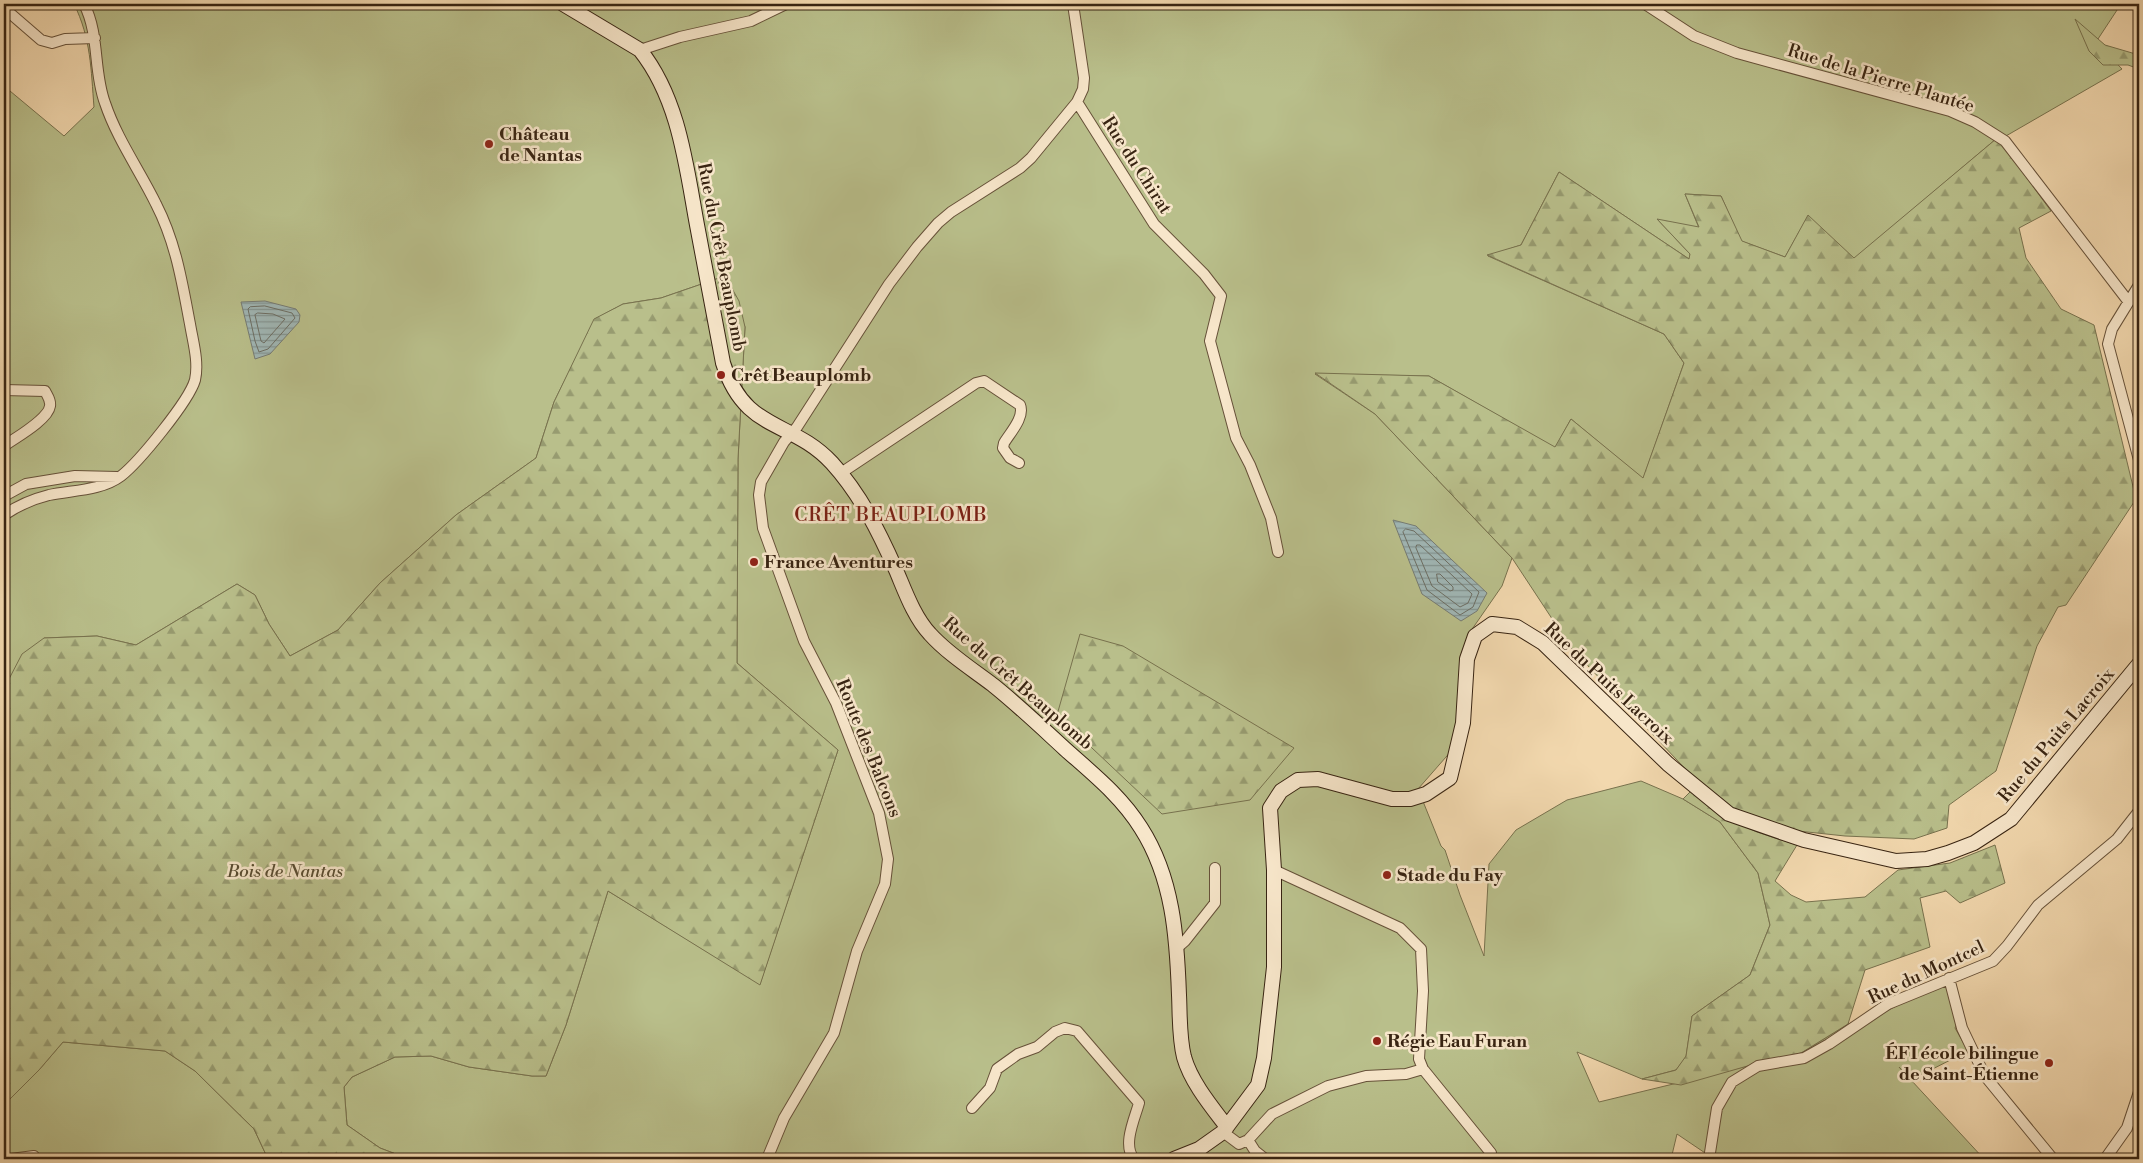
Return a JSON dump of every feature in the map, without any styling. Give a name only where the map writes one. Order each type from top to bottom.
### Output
[{"type":"street","points":[[4,515],[18,506],[38,498],[101,486],[120,476],[132,465],[183,405],[194,382],[196,360],[176,251],[156,205],[113,123],[104,101],[92,20],[84,4]]},
{"type":"street","name":"Rue du Crêt Beauplomb","points":[[563,4],[640,50],[658,77],[669,99],[676,120],[689,182],[723,363],[728,382],[742,402],[752,412],[818,449],[841,473],[856,492],[872,518],[915,610],[928,632],[944,648],[1024,711],[1106,784],[1140,826],[1158,858],[1168,894],[1177,948],[1182,1039],[1185,1058],[1194,1079],[1225,1129]]},
{"type":"street","points":[[640,50],[680,37],[752,21],[786,4]]},
{"type":"street","points":[[1073,4],[1084,78],[1083,89],[1077,102]]},
{"type":"street","name":"Rue de la Pierre Plantée","points":[[1645,4],[1694,36],[1737,53],[1950,112],[1975,122],[1990,131],[2005,141],[2128,301]]},
{"type":"street","points":[[4,8],[41,40],[52,43],[65,39],[95,38]]},
{"type":"street","name":"Route des Balcons","points":[[767,1159],[784,1118],[834,1033],[840,1017],[849,976],[882,893],[888,870],[884,832],[877,806],[836,703],[804,641],[765,535],[760,489],[779,450],[797,427],[889,284],[927,235],[952,212],[1020,168],[1077,102]]},
{"type":"street","name":"Rue du Chirat","points":[[1077,102],[1154,224],[1204,274],[1222,296],[1210,341],[1236,438],[1250,465],[1272,518],[1278,552]]},
{"type":"street","points":[[2139,285],[2112,329],[2108,344],[2139,460]]},
{"type":"street","points":[[841,473],[976,383],[984,381],[1020,405],[1022,409],[1020,417],[1004,443],[1003,448],[1010,458],[1019,463]]},
{"type":"street","points":[[4,390],[45,392],[50,399],[50,409],[25,432],[4,446]]},
{"type":"street","points":[[4,496],[26,484],[75,476],[120,476]]},
{"type":"street","name":"Rue du Puits Lacroix","points":[[1174,1159],[1199,1149],[1225,1129],[1258,1085],[1264,1058],[1274,967],[1274,870],[1270,808],[1281,791],[1298,780],[1318,779],[1392,799],[1410,799],[1426,794],[1450,778],[1463,723],[1467,659],[1475,636],[1492,624],[1517,627],[1543,643],[1668,764],[1729,814],[1804,840],[1896,861],[1927,859],[1974,843],[2011,819],[2139,664]]},
{"type":"street","name":"Rue du Montcel","points":[[1709,1159],[1717,1108],[1732,1082],[1758,1066],[1804,1058],[1829,1044],[1888,1004],[1993,961],[2008,946],[2038,905],[2117,840],[2139,810]]},
{"type":"street","points":[[1177,948],[1186,941],[1215,903],[1215,868]]},
{"type":"street","points":[[1274,870],[1400,928],[1421,948],[1423,991],[1419,1058],[1422,1069],[1491,1153]]},
{"type":"street","points":[[1950,978],[1962,1028],[1985,1076],[2053,1159]]},
{"type":"street","points":[[972,1108],[990,1088],[996,1069],[1018,1054],[1037,1047],[1055,1032],[1065,1028],[1076,1031],[1139,1102],[1128,1143],[1131,1156],[1134,1159]]},
{"type":"street","points":[[1225,1129],[1238,1144],[1248,1140],[1272,1114],[1328,1086],[1366,1076],[1406,1074],[1422,1069]]},
{"type":"street","points":[[2105,1159],[2126,1128],[2139,1092]]},
{"type":"street","points":[[1248,1140],[1255,1151],[1265,1159]]},
{"type":"street","points":[[11,1159],[34,1156]]},
{"type":"green space","points":[[74,4],[2121,4],[2096,42],[2122,69],[1999,140],[1996,139],[1854,259],[1808,216],[1785,257],[1741,241],[1721,196],[1685,194],[1699,228],[1658,220],[1690,254],[1689,259],[1559,172],[1521,245],[1488,256],[1664,334],[1684,363],[1643,479],[1571,419],[1555,448],[1429,376],[1315,374],[1375,414],[1512,558],[1502,586],[1468,635],[1453,749],[1418,789],[1441,846],[1445,850],[1484,956],[1489,864],[1516,830],[1567,800],[1641,781],[1683,799],[1720,822],[1758,873],[1770,925],[1750,975],[1692,1016],[1686,1057],[1676,1070],[1642,1079],[1577,1052],[1599,1102],[1801,1053],[1848,1024],[1885,1012],[1908,1000],[1947,985],[1958,1021],[1955,1028],[1968,1051],[1911,1080],[1984,1159],[1714,1159],[1677,1134],[1671,1159],[409,1159],[380,1148],[347,1125],[344,1087],[352,1077],[395,1057],[431,1056],[469,1067],[532,1076],[546,1076],[566,1025],[608,891],[760,984],[838,750],[737,663],[738,459],[745,327],[725,276],[661,298],[623,304],[595,319],[554,402],[536,458],[456,515],[380,583],[338,630],[290,656],[269,624],[255,595],[237,584],[136,645],[97,636],[44,638],[4,766],[4,86],[64,136],[94,107],[87,42]]},
{"type":"green space","points":[[2075,19],[2105,45],[2139,55],[2139,69],[2128,65],[2103,65],[2089,51]]},
{"type":"green space","points":[[1996,139],[1999,140],[2051,211],[2019,228],[2026,258],[2061,309],[2094,325],[2136,499],[2066,605],[2058,607],[2037,646],[1996,771],[1949,805],[1947,828],[1914,839],[1845,836],[1798,831],[1731,810],[1693,777],[1572,649],[1512,558],[1375,414],[1315,373],[1429,376],[1555,447],[1571,419],[1643,478],[1684,363],[1664,334],[1487,255],[1521,245],[1559,172],[1689,259],[1690,254],[1657,219],[1699,227],[1685,194],[1721,196],[1742,241],[1785,257],[1808,215],[1854,258]]},
{"type":"green space","name":"Bois de Nantas","points":[[725,276],[739,301],[745,327],[738,459],[737,663],[838,750],[760,985],[608,891],[566,1025],[546,1076],[532,1076],[469,1067],[431,1056],[395,1057],[352,1077],[344,1087],[347,1125],[380,1148],[409,1159],[268,1159],[254,1129],[195,1071],[165,1051],[63,1042],[39,1070],[4,1105],[4,766],[7,755],[9,679],[22,654],[44,638],[97,636],[136,645],[237,584],[255,595],[269,624],[290,656],[338,630],[380,583],[456,515],[536,458],[554,402],[594,319],[623,304],[661,298]]},
{"type":"green space","points":[[1080,634],[1123,646],[1294,748],[1250,800],[1162,814],[1057,715]]},
{"type":"green space","points":[[1693,789],[1726,818],[1757,832],[1797,845],[1775,881],[1791,895],[1806,902],[1865,897],[1898,870],[1950,863],[1995,845],[2005,883],[1960,903],[1946,891],[1920,898],[1930,947],[1865,970],[1848,1024],[1801,1053],[1681,1085],[1642,1079],[1676,1070],[1686,1056],[1692,1016],[1750,975],[1770,925],[1758,873],[1720,822],[1683,799]]},
{"type":"green space","points":[[63,1042],[165,1051],[195,1071],[254,1129],[268,1159],[4,1159],[4,1105],[39,1070]]},
{"type":"water","points":[[265,301],[296,309],[300,315],[299,322],[270,354],[255,359],[241,302]]},
{"type":"water","points":[[1393,520],[1416,526],[1487,593],[1477,611],[1461,621],[1422,594]]},
{"type":"place","name":"Château de Nantas","points":[[489,144]]},
{"type":"place","name":"Crêt Beauplomb","points":[[721,375]]},
{"type":"place","name":"France Aventures","points":[[754,562]]},
{"type":"place","name":"Stade du Fay","points":[[1387,875]]},
{"type":"place","name":"Régie Eau Furan","points":[[1377,1041]]},
{"type":"place","name":"ÉFI école bilingue de Saint-Étienne","points":[[2049,1063]]},
{"type":"district","name":"CRÊT BEAUPLOMB","points":[[891,514]]}]
